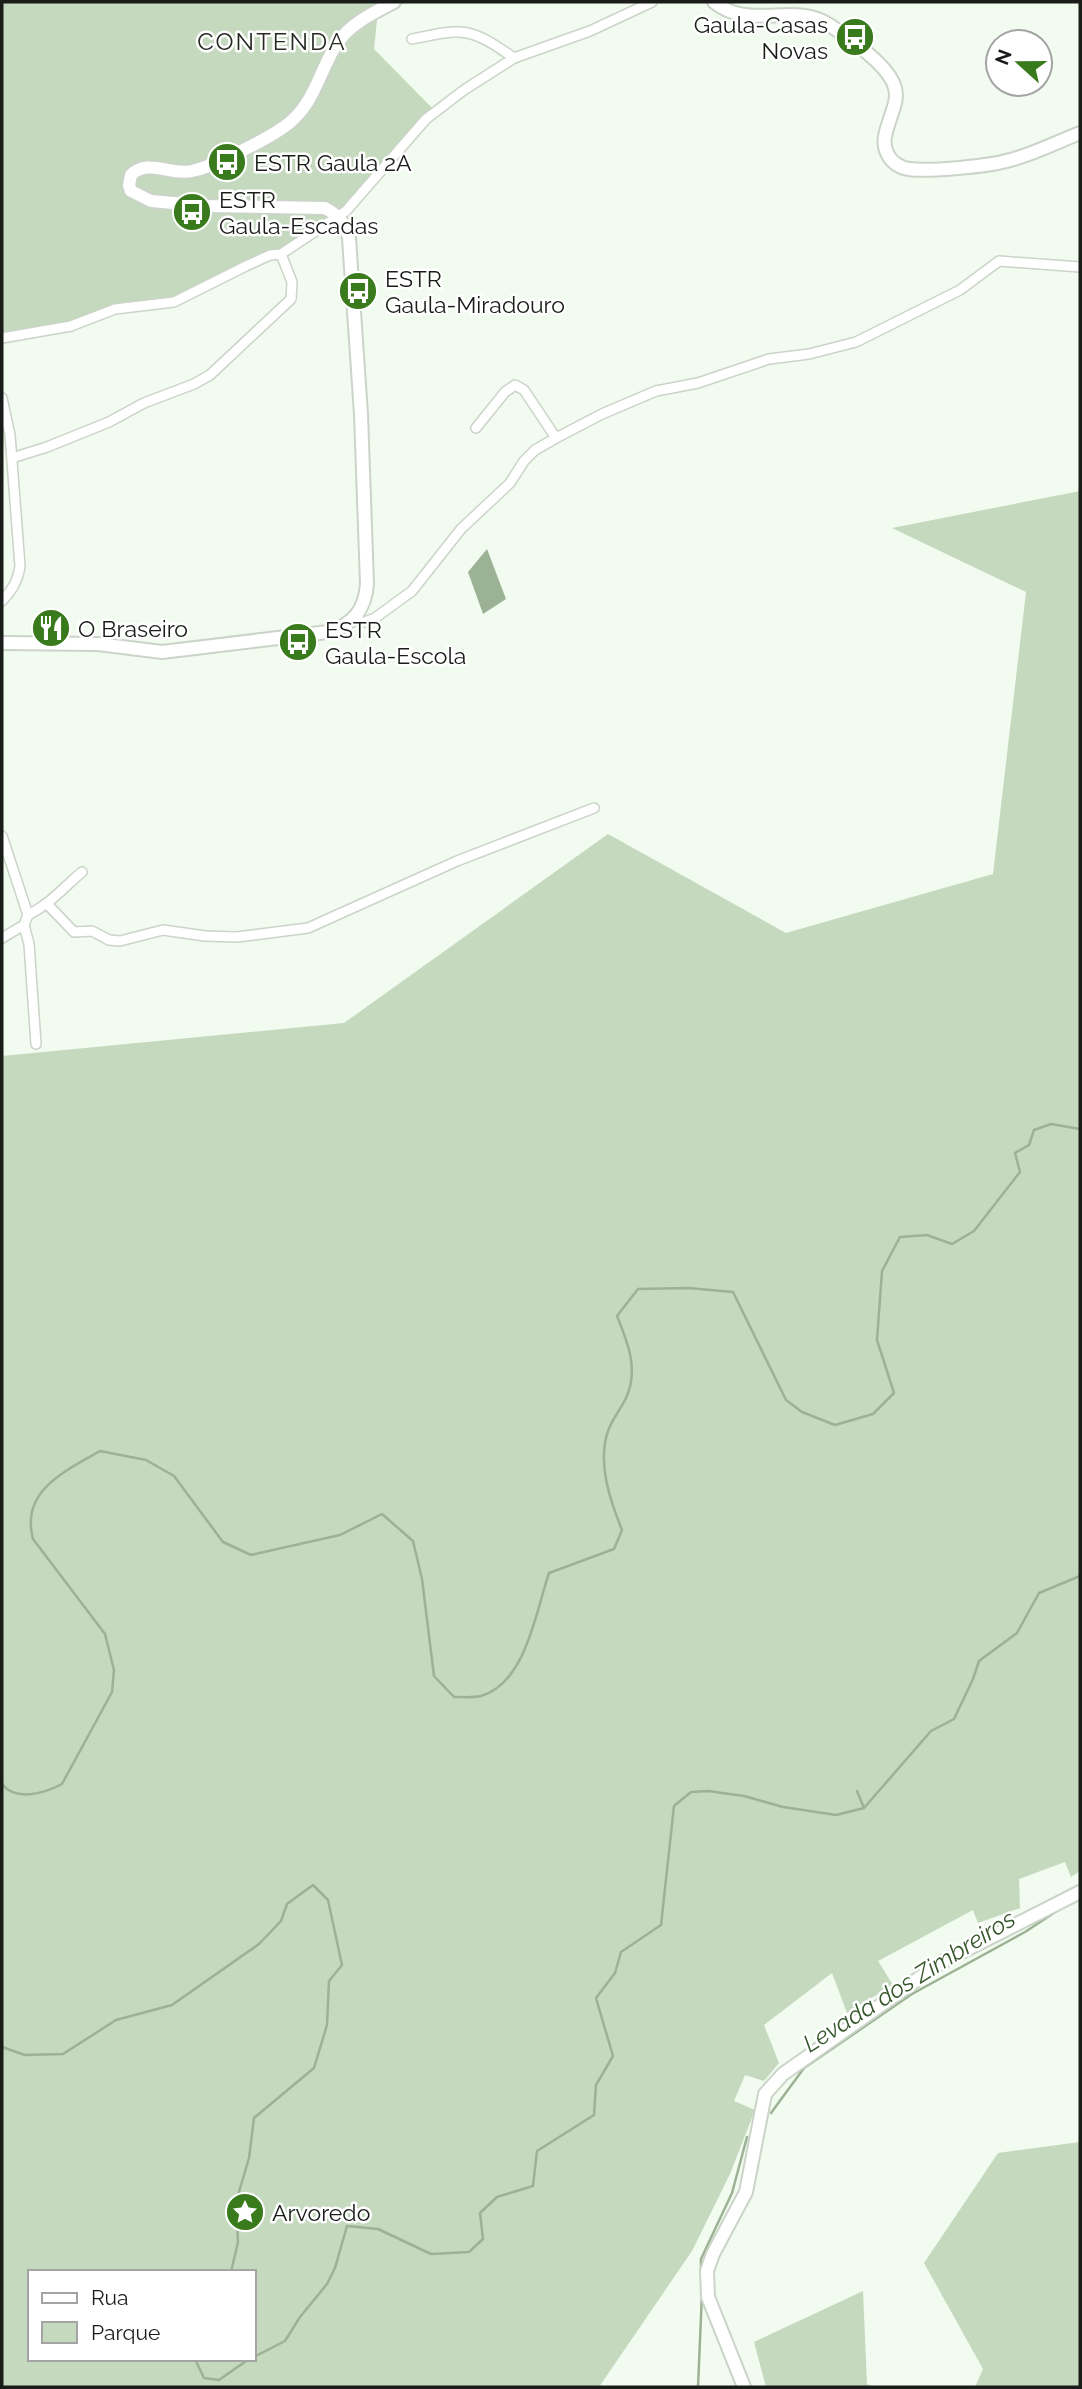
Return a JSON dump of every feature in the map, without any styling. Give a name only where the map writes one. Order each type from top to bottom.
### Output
[{"type":"main road","points":[[2,643],[97,645],[162,652],[328,632],[352,621],[363,606],[366,596],[361,414],[349,237],[345,226],[325,208],[315,206],[206,206],[151,201],[135,195],[131,191],[129,181],[135,171],[148,167],[180,172],[199,169],[220,161],[283,127],[310,101],[340,40],[353,27],[394,2]]},
{"type":"main road","points":[[714,2],[728,12],[744,16],[800,15],[820,20],[867,54],[884,70],[894,85],[896,99],[884,138],[885,149],[893,163],[904,168],[934,168],[1010,160],[1080,133]]},
{"type":"main road","points":[[744,2387],[708,2297],[707,2270],[746,2192],[765,2094],[783,2074],[942,1962],[1080,1892]]},
{"type":"street","points":[[2,338],[71,326],[115,309],[174,302],[246,266],[281,254],[339,218],[426,119],[464,90],[514,58],[590,31],[652,2]]},
{"type":"street","points":[[412,39],[448,32],[476,34],[514,58]]},
{"type":"street","points":[[12,458],[109,422],[144,403],[210,375],[291,299],[292,282],[281,254]]},
{"type":"street","points":[[352,621],[365,622],[375,618],[412,591],[461,528],[505,489],[535,450],[602,414],[656,391],[698,383],[781,356],[808,354],[856,342],[960,290],[999,261],[1080,267]]},
{"type":"street","points":[[476,428],[510,387],[515,385],[524,390],[556,438]]},
{"type":"street","points":[[2,398],[10,435],[20,566],[19,577],[2,601]]},
{"type":"street","points":[[48,905],[74,932],[92,931],[109,940],[120,941],[163,930],[237,937],[308,928],[457,861],[594,808]]},
{"type":"street","points":[[2,836],[28,915],[24,925],[29,944],[36,1044]]},
{"type":"street","points":[[28,915],[48,905],[82,872]]},
{"type":"street","points":[[2,938],[24,925]]},
{"type":"green space","points":[[2,2],[409,2],[378,10],[374,49],[435,111],[339,218],[186,298],[2,338]]},
{"type":"green space","points":[[1080,491],[1080,1871],[1071,1877],[1065,1862],[1019,1879],[1020,1908],[978,1923],[973,1910],[878,1961],[893,1985],[847,2013],[832,1973],[764,2025],[779,2063],[764,2081],[745,2075],[734,2101],[755,2110],[730,2174],[692,2251],[599,2387],[2,2387],[2,1056],[344,1023],[608,834],[786,933],[993,874],[1026,592],[892,528]]},
{"type":"green space","points":[[1080,2142],[1080,2387],[975,2387],[983,2369],[924,2263],[998,2153]]},
{"type":"green space","points":[[863,2291],[867,2384],[873,2387],[766,2387],[754,2342]]},
{"type":"shaded area","points":[[487,549],[506,599],[483,614],[468,572]]},
{"type":"waterway","points":[[2,1784],[8,1790],[23,1794],[39,1793],[62,1784],[112,1692],[114,1670],[105,1634],[33,1539],[31,1522],[39,1495],[48,1484],[73,1466],[100,1451],[146,1460],[174,1476],[223,1542],[251,1555],[340,1535],[382,1514],[413,1541],[422,1579],[434,1676],[454,1697],[481,1696],[496,1689],[509,1677],[519,1661],[534,1625],[549,1573],[614,1549],[622,1530],[609,1494],[604,1456],[608,1431],[626,1398],[632,1377],[628,1346],[617,1316],[638,1289],[688,1288],[733,1292],[786,1400],[802,1412],[835,1425],[873,1414],[894,1393],[877,1340],[882,1271],[900,1237],[927,1235],[952,1244],[974,1231],[1020,1172],[1015,1153],[1029,1145],[1034,1130],[1051,1124],[1080,1129]]},
{"type":"waterway","points":[[256,2356],[285,2341],[300,2317],[327,2284],[335,2268],[347,2226],[378,2229],[431,2254],[469,2252],[483,2239],[480,2213],[497,2197],[533,2186],[537,2151],[594,2115],[596,2085],[613,2056],[596,1998],[615,1973],[621,1952],[661,1925],[674,1806],[691,1792],[708,1791],[836,1815],[864,1808],[931,1731],[954,1719],[979,1661],[1017,1633],[1039,1593],[1080,1576]]},
{"type":"waterway","points":[[857,1791],[864,1808]]},
{"type":"waterway","points":[[2,2047],[25,2055],[63,2054],[116,2020],[172,2005],[259,1944],[281,1921],[287,1904],[313,1885],[328,1900],[342,1965],[329,1981],[327,2025],[314,2068],[254,2118],[249,2158],[236,2202],[238,2242],[231,2270]]},
{"type":"waterway","name":"Levada dos Zimbreiros","points":[[771,2113],[804,2068],[912,1994],[1025,1932],[1066,1905]]},
{"type":"waterway","name":"Levada dos Zimbreiros","points":[[701,2269],[701,2259],[732,2193],[747,2137]]},
{"type":"waterway","name":"Levada dos Zimbreiros","points":[[698,2387],[702,2293]]},
{"type":"waterway","points":[[196,2361],[204,2378],[219,2380],[246,2361]]},
{"type":"place","name":"Gaula-Casas Novas","points":[[855,37]]},
{"type":"place","name":"ESTR Gaula 2A","points":[[227,162]]},
{"type":"place","name":"ESTR Gaula-Escadas","points":[[192,212]]},
{"type":"place","name":"ESTR Gaula-Miradouro","points":[[358,291]]},
{"type":"place","name":"O Braseiro","points":[[51,628]]},
{"type":"place","name":"ESTR Gaula-Escola","points":[[298,642]]},
{"type":"place","name":"Arvoredo","points":[[245,2212]]},
{"type":"district","name":"CONTENDA","points":[[272,41]]}]
